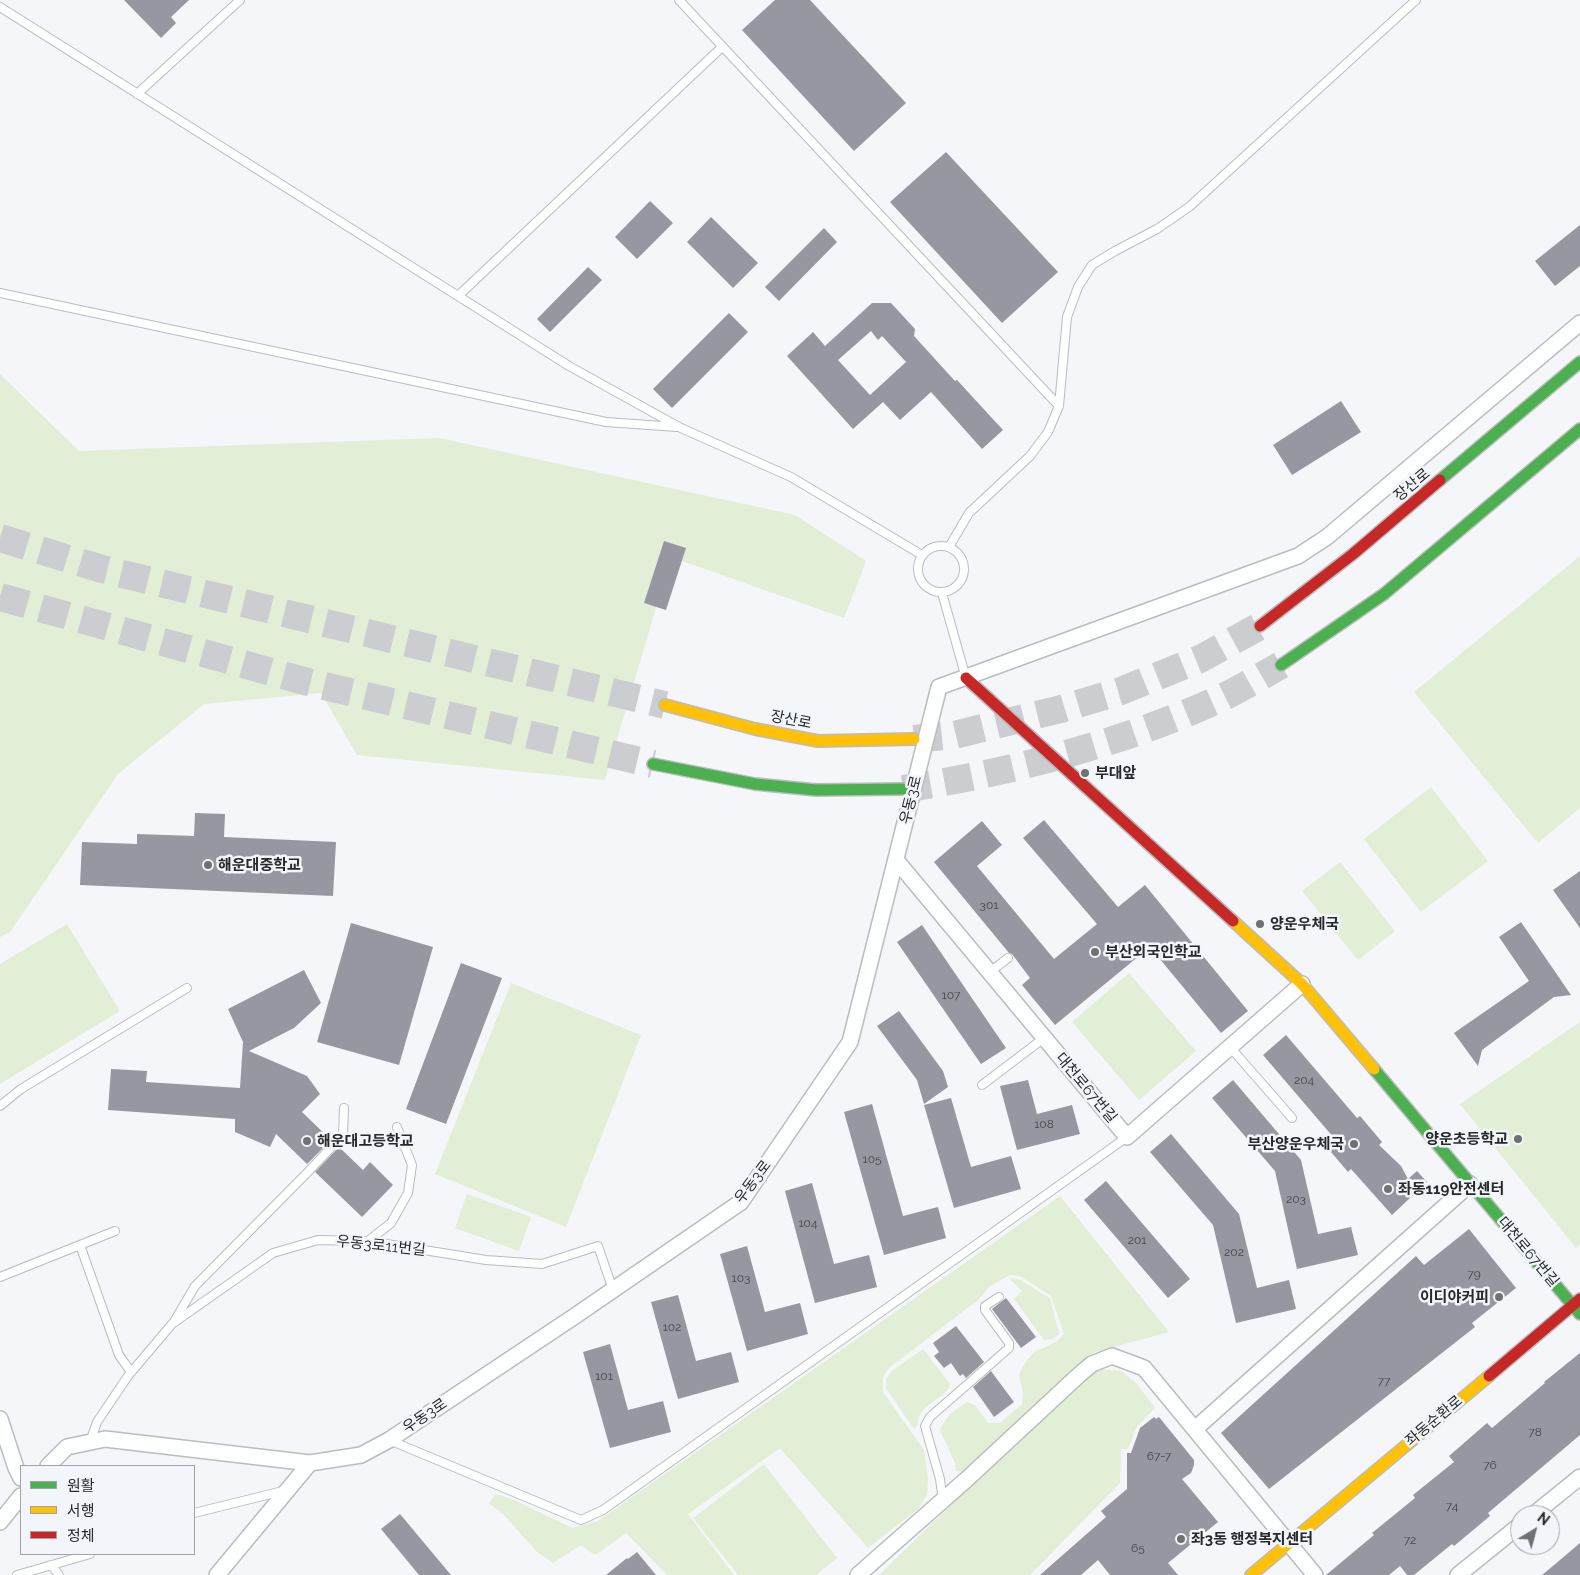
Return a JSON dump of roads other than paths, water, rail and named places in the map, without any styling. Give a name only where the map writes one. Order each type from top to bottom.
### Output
[{"type":"main road","name":"장산로","points":[[1260,626],[1354,554],[1580,362]]},
{"type":"main road","points":[[1281,665],[1384,594],[1580,429]]},
{"type":"main road","name":"대천로67번길","points":[[966,678],[1302,984],[1470,1184],[1577,1306]]},
{"type":"main road","name":"장산로","points":[[664,705],[755,729],[818,741],[914,739]]},
{"type":"main road","points":[[652,764],[754,784],[816,790],[903,788]]},
{"type":"main road","name":"좌동순환로","points":[[1251,1575],[1577,1306]]},
{"type":"street","points":[[966,678],[1298,556],[1327,537],[1580,323]]},
{"type":"street","name":"우동3로","points":[[310,1463],[361,1455],[390,1440],[741,1202],[850,1042],[939,687],[966,678]]},
{"type":"street","name":"대천로67번길","points":[[896,860],[1127,1137],[1302,984]]},
{"type":"street","points":[[1195,1429],[1470,1184]]},
{"type":"street","points":[[858,1575],[1080,1374],[1092,1364],[1112,1356],[1144,1368],[1315,1575]]},
{"type":"street","points":[[0,1419],[20,1476]]},
{"type":"street","points":[[49,1465],[67,1447],[105,1439],[310,1463]]},
{"type":"street","points":[[216,1575],[310,1463]]},
{"type":"street","points":[[1545,1505],[1580,1477]]},
{"type":"street","points":[[0,1522],[20,1497]]},
{"type":"street","points":[[1458,1575],[1510,1533]]},
{"type":"lane","points":[[137,94],[240,0]]},
{"type":"lane","points":[[679,0],[1059,406]]},
{"type":"lane","points":[[949,547],[969,513],[1030,456],[1048,432],[1059,406],[1067,318],[1078,287],[1092,265],[1115,250],[1157,228],[1189,207],[1416,0]]},
{"type":"lane","points":[[0,7],[569,366],[681,428],[792,477],[922,555]]},
{"type":"lane","points":[[458,296],[722,47]]},
{"type":"lane","points":[[0,293],[606,422],[681,428]]},
{"type":"lane","points":[[934,547],[949,547],[961,558],[964,565],[961,581],[950,591],[942,593],[927,589],[918,577],[918,562],[922,555],[934,547]]},
{"type":"lane","points":[[942,593],[966,678]]},
{"type":"lane","points":[[990,972],[1008,958]]},
{"type":"lane","points":[[0,1106],[21,1089],[187,988]]},
{"type":"lane","points":[[982,1085],[1044,1038]]},
{"type":"lane","points":[[1230,1048],[1292,1118]]},
{"type":"lane","points":[[172,1324],[195,1286],[343,1135],[344,1108]]},
{"type":"lane","points":[[368,1241],[391,1223],[408,1193],[412,1165],[397,1127]]},
{"type":"lane","points":[[390,1440],[581,1520],[602,1510],[1127,1137]]},
{"type":"lane","points":[[0,1277],[115,1232]]},
{"type":"lane","name":"우동3로11번길","points":[[90,1442],[97,1422],[131,1372],[172,1324],[273,1253],[318,1240],[368,1241],[486,1260],[542,1264],[598,1246],[613,1290]]},
{"type":"lane","points":[[80,1246],[118,1355],[131,1372]]},
{"type":"lane","points":[[943,1500],[940,1479],[925,1426],[930,1417],[1009,1348],[1009,1343],[985,1310],[985,1306],[999,1297]]},
{"type":"lane","points":[[195,1513],[288,1490]]},
{"type":"lane","points":[[18,1575],[86,1555]]},
{"type":"lane","points":[[51,1565],[59,1575]]},
{"type":"tunnel","points":[[0,538],[102,569],[665,705]]},
{"type":"tunnel","points":[[0,597],[308,682],[653,764]]},
{"type":"tunnel","points":[[914,739],[954,735],[1061,709],[1121,691],[1202,658],[1260,626]]},
{"type":"tunnel","points":[[903,789],[983,775],[1103,743],[1180,716],[1217,700],[1281,665]]},
{"type":"place","name":"부대앞","points":[[1085,773]]},
{"type":"place","name":"해운대중학교","points":[[208,865]]},
{"type":"place","name":"양운우체국","points":[[1260,924]]},
{"type":"place","name":"부산외국인학교","points":[[1095,952]]},
{"type":"place","name":"양운초등학교","points":[[1518,1139]]},
{"type":"place","name":"해운대고등학교","points":[[307,1141]]},
{"type":"place","name":"부산양운우체국","points":[[1354,1144]]},
{"type":"place","name":"좌동119안전센터","points":[[1388,1189]]},
{"type":"place","name":"이디야커피","points":[[1499,1297]]},
{"type":"place","name":"좌3동 행정복지센터","points":[[1181,1539]]}]
